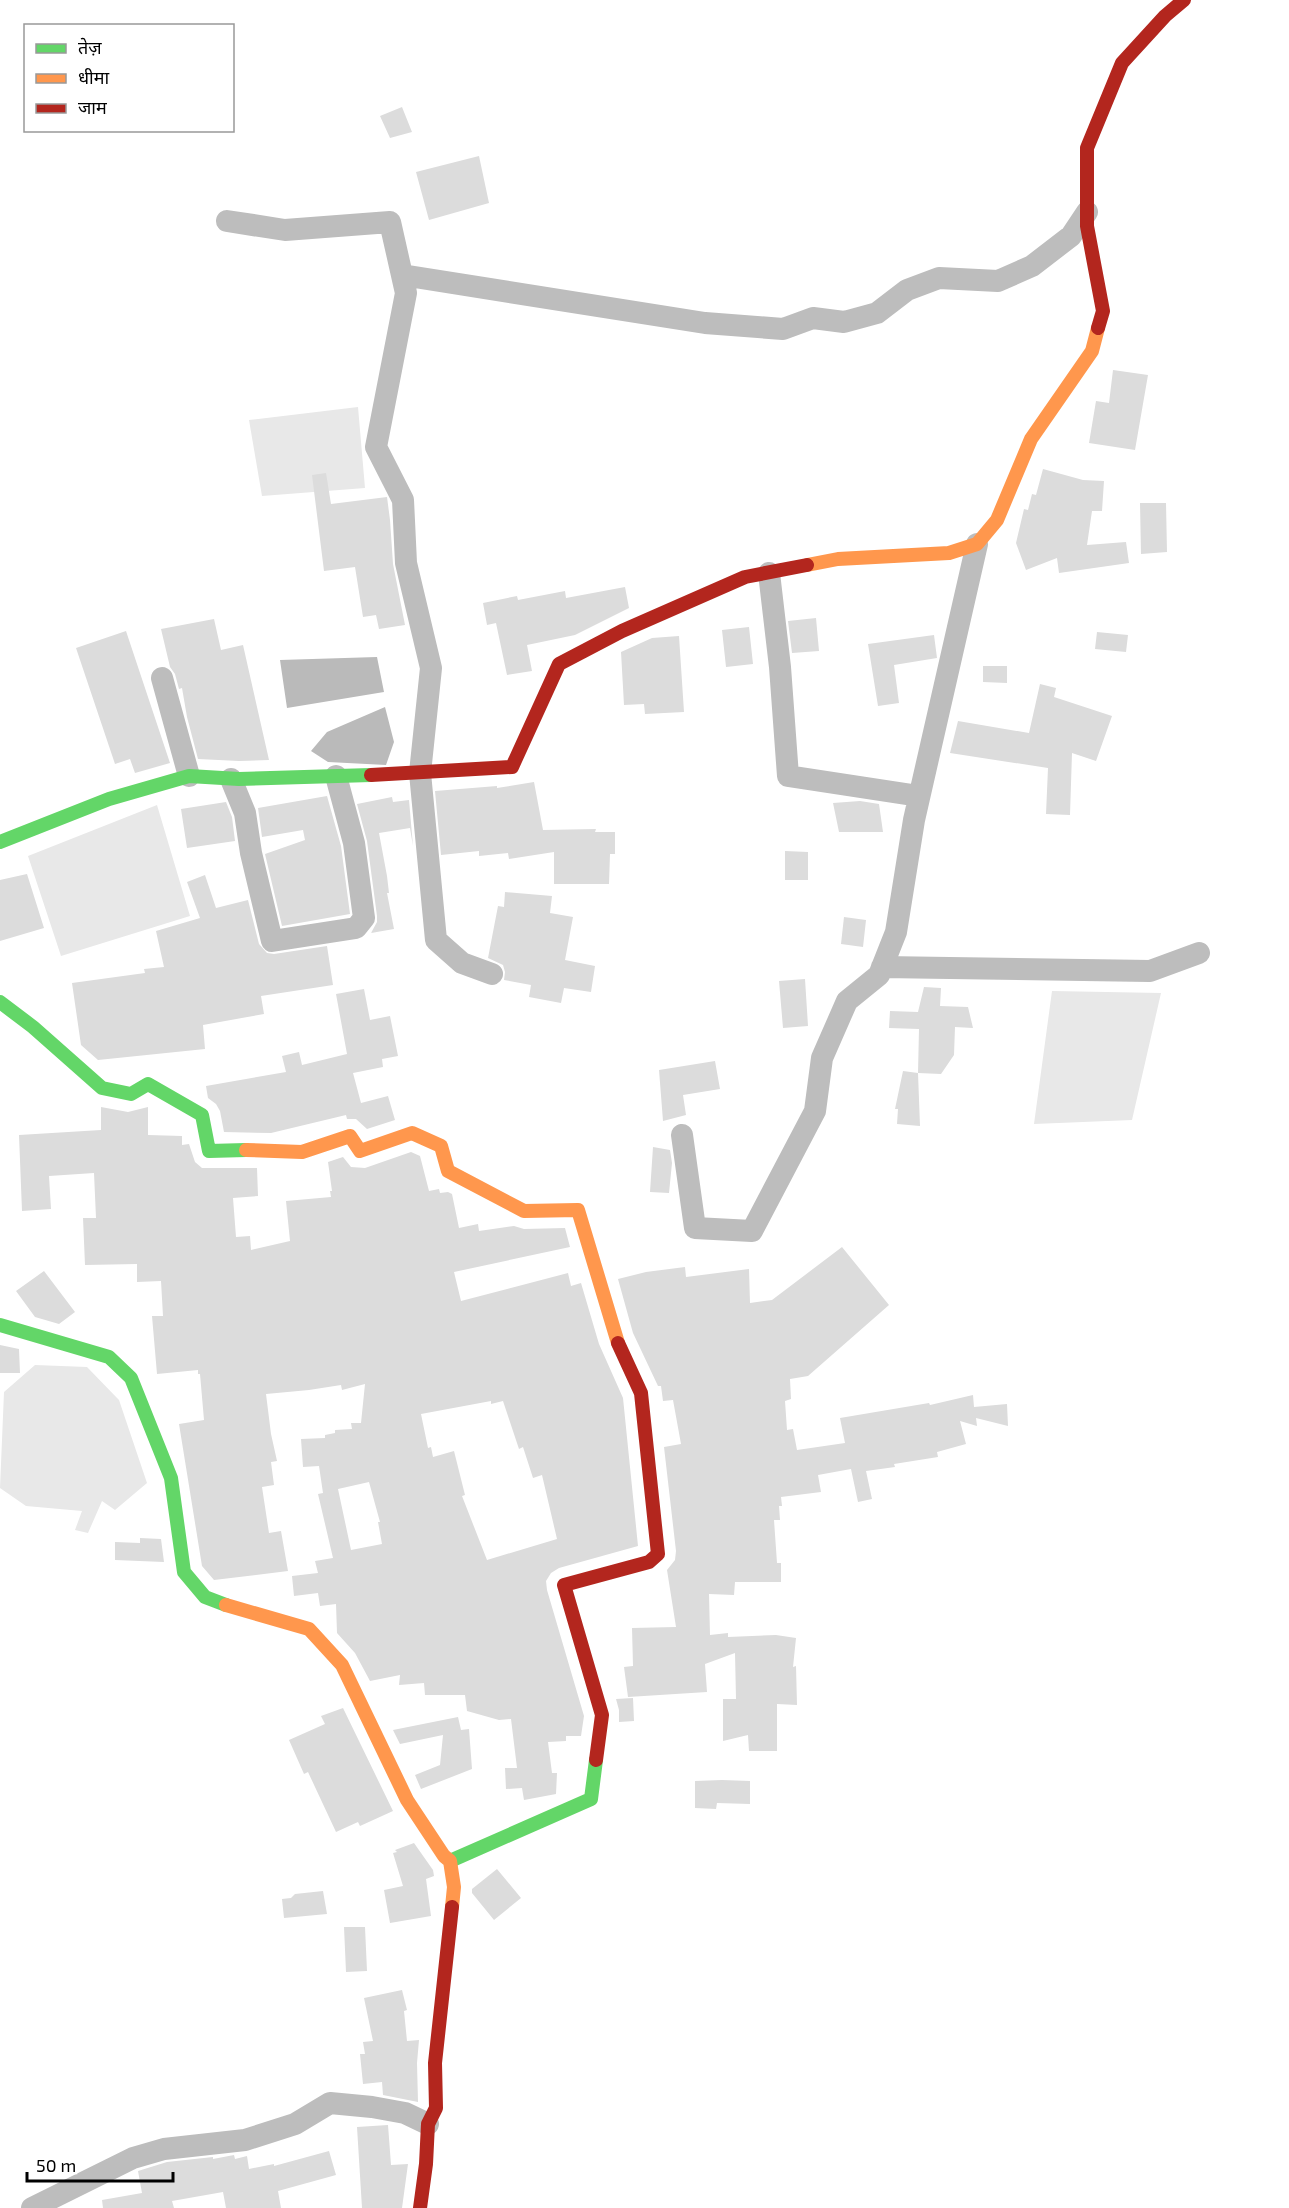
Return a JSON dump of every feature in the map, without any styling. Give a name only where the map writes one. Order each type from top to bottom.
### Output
[{"type":"street","points":[[682,1135],[695,1228],[752,1231],[815,1111],[822,1058],[848,1000],[879,975],[896,932],[919,796],[977,544],[997,520],[1031,439],[1092,351],[1103,311],[1087,226],[1087,148],[1122,63],[1165,16],[1184,0]]},
{"type":"street","points":[[402,275],[705,323],[783,328],[813,318],[844,322],[877,314],[907,290],[939,278],[998,281],[1032,266],[1071,237],[1087,212]]},
{"type":"street","points":[[227,221],[285,230],[390,222],[406,293],[376,447],[403,500],[406,563],[432,668],[420,773],[436,940],[462,963],[492,974]]},
{"type":"street","points":[[0,842],[109,799],[189,776],[231,779],[420,773],[512,767],[559,664],[642,622],[745,577],[838,559],[949,553],[977,544]]},
{"type":"street","points":[[769,573],[780,667],[788,776],[919,796]]},
{"type":"street","points":[[162,678],[189,776]]},
{"type":"street","points":[[231,779],[245,813],[250,853],[272,941],[356,928],[364,918],[354,843],[336,776]]},
{"type":"street","points":[[882,967],[1150,971],[1199,953]]},
{"type":"street","points":[[0,1002],[33,1027],[102,1088],[131,1094],[148,1084],[202,1115],[209,1151],[234,1149],[302,1152],[350,1136],[360,1150],[412,1133],[441,1146],[448,1171],[524,1211],[578,1210],[616,1339],[641,1393],[658,1554],[649,1562],[564,1585],[602,1715],[591,1799],[450,1861]]},
{"type":"street","points":[[0,1325],[109,1357],[131,1378],[171,1478],[184,1572],[205,1596],[244,1611],[309,1629],[336,1658],[342,1665],[407,1800],[444,1856],[450,1861],[454,1887],[435,2063],[436,2108],[428,2124],[426,2164],[420,2208]]},
{"type":"street","points":[[32,2208],[133,2158],[164,2149],[245,2140],[295,2124],[330,2103],[405,2113],[428,2124]]},
{"type":"shaded area","points":[[358,407],[365,488],[262,496],[249,420]]},
{"type":"shaded area","points":[[377,657],[384,692],[287,708],[280,660]]},
{"type":"shaded area","points":[[385,707],[394,742],[386,765],[328,762],[311,751],[327,732]]},
{"type":"shaded area","points":[[157,805],[190,916],[61,956],[28,856]]},
{"type":"shaded area","points":[[1052,991],[1161,993],[1132,1120],[1034,1124]]},
{"type":"shaded area","points":[[35,1365],[87,1367],[119,1400],[147,1483],[115,1510],[102,1501],[88,1533],[75,1530],[82,1511],[26,1506],[0,1488],[4,1392]]},
{"type":"building","points":[[402,107],[412,132],[390,138],[380,116]]},
{"type":"building","points":[[479,156],[489,203],[429,220],[416,172]]},
{"type":"building","points":[[1113,370],[1148,375],[1135,450],[1089,443],[1096,401],[1109,403]]},
{"type":"building","points":[[1043,469],[1083,480],[1104,481],[1102,511],[1092,511],[1087,545],[1126,542],[1129,563],[1059,573],[1057,558],[1026,570],[1016,543],[1024,509],[1028,510],[1032,494],[1036,495]]},
{"type":"building","points":[[326,473],[331,504],[387,497],[393,564],[405,625],[379,629],[376,615],[363,617],[355,567],[324,571],[312,475]]},
{"type":"building","points":[[1140,503],[1166,503],[1167,552],[1141,554]]},
{"type":"building","points":[[625,587],[629,608],[575,635],[527,645],[532,671],[507,675],[496,623],[487,625],[483,603],[517,596],[518,600],[565,591],[566,598]]},
{"type":"building","points":[[816,618],[819,651],[792,653],[788,621]]},
{"type":"building","points":[[214,619],[221,650],[243,645],[269,760],[198,759],[182,688],[179,689],[175,674],[170,667],[161,629]]},
{"type":"building","points":[[749,627],[753,664],[726,667],[722,630]]},
{"type":"building","points":[[126,631],[170,763],[135,773],[130,759],[115,764],[76,648]]},
{"type":"building","points":[[1097,632],[1128,635],[1126,652],[1095,649]]},
{"type":"building","points":[[934,635],[937,658],[894,665],[899,703],[878,706],[868,644]]},
{"type":"building","points":[[679,636],[684,712],[645,714],[644,704],[624,705],[621,652],[652,638]]},
{"type":"building","points":[[983,666],[1007,666],[1007,683],[983,682]]},
{"type":"building","points":[[1040,684],[1056,688],[1054,697],[1112,716],[1096,761],[1072,753],[1070,815],[1046,814],[1048,768],[950,753],[958,721],[1029,733]]},
{"type":"building","points":[[534,782],[543,830],[596,829],[595,832],[615,832],[615,854],[610,854],[609,884],[554,884],[554,852],[509,859],[508,853],[479,856],[479,851],[441,855],[435,791],[497,786],[497,788]]},
{"type":"building","points":[[327,796],[341,846],[350,914],[282,926],[265,854],[305,840],[303,830],[262,837],[258,808]]},
{"type":"building","points":[[392,797],[393,802],[409,800],[413,846],[410,828],[379,833],[394,929],[371,933],[377,922],[377,916],[367,841],[357,804]]},
{"type":"building","points":[[860,801],[879,804],[883,832],[839,832],[833,803]]},
{"type":"building","points":[[226,802],[232,817],[235,841],[187,848],[181,809]]},
{"type":"building","points":[[785,851],[808,852],[808,880],[785,880]]},
{"type":"building","points":[[27,874],[44,928],[0,941],[0,880]]},
{"type":"building","points":[[205,875],[216,908],[248,900],[259,944],[267,953],[274,954],[327,946],[333,985],[261,996],[264,1014],[203,1025],[205,1049],[98,1060],[81,1045],[72,983],[145,973],[144,969],[164,967],[156,931],[200,918],[187,882]]},
{"type":"building","points":[[505,892],[552,896],[550,913],[573,917],[565,960],[595,966],[591,992],[564,988],[561,1003],[529,997],[531,985],[504,980],[503,965],[488,958],[498,906],[504,907]]},
{"type":"building","points":[[844,917],[866,920],[863,947],[841,944]]},
{"type":"building","points":[[805,979],[808,1026],[783,1028],[779,981]]},
{"type":"building","points":[[924,987],[941,988],[940,1006],[968,1007],[973,1028],[955,1027],[954,1055],[941,1074],[918,1073],[919,1029],[889,1028],[890,1011],[918,1012]]},
{"type":"building","points":[[364,989],[370,1020],[390,1016],[398,1056],[382,1059],[383,1067],[353,1073],[361,1103],[388,1096],[395,1120],[367,1129],[356,1119],[347,1119],[346,1115],[271,1133],[224,1132],[220,1111],[216,1104],[208,1098],[206,1086],[286,1072],[282,1056],[299,1052],[302,1065],[347,1054],[336,994]]},
{"type":"building","points":[[715,1061],[720,1089],[683,1095],[686,1115],[663,1121],[659,1070]]},
{"type":"building","points":[[903,1071],[918,1073],[920,1126],[897,1124],[898,1109],[895,1109]]},
{"type":"building","points":[[101,1107],[128,1112],[148,1107],[148,1135],[182,1136],[182,1145],[189,1144],[195,1162],[202,1168],[257,1168],[258,1196],[233,1198],[236,1237],[250,1236],[251,1250],[290,1241],[286,1201],[331,1197],[328,1162],[343,1157],[351,1167],[365,1168],[411,1152],[420,1156],[429,1191],[439,1189],[440,1193],[452,1194],[459,1228],[478,1224],[479,1231],[514,1226],[524,1229],[565,1228],[570,1247],[454,1272],[461,1301],[568,1273],[571,1286],[581,1283],[599,1344],[623,1398],[638,1546],[559,1568],[551,1573],[546,1581],[584,1716],[581,1736],[566,1736],[566,1741],[548,1742],[552,1773],[557,1773],[556,1794],[524,1800],[522,1788],[506,1789],[505,1768],[517,1768],[511,1719],[499,1720],[467,1711],[465,1695],[425,1695],[424,1683],[399,1685],[400,1675],[370,1681],[355,1653],[337,1633],[336,1604],[320,1606],[318,1593],[294,1596],[292,1576],[318,1573],[315,1561],[333,1558],[318,1494],[323,1493],[319,1466],[303,1467],[301,1439],[325,1438],[325,1435],[335,1433],[335,1430],[352,1429],[351,1423],[361,1423],[365,1384],[342,1390],[341,1385],[266,1394],[277,1461],[271,1462],[274,1485],[262,1487],[269,1533],[281,1531],[288,1571],[214,1580],[202,1566],[179,1424],[204,1420],[200,1374],[198,1370],[157,1374],[152,1316],[163,1316],[161,1281],[137,1282],[137,1264],[85,1265],[83,1218],[96,1218],[94,1173],[49,1176],[51,1209],[22,1211],[19,1135],[101,1130]],"holes":[[[491,1401],[491,1404],[503,1401],[519,1449],[523,1447],[533,1478],[542,1475],[557,1539],[487,1560],[462,1496],[465,1495],[454,1451],[433,1457],[431,1447],[428,1448],[421,1414]],[[369,1482],[380,1522],[378,1522],[382,1544],[351,1550],[338,1489]]]},
{"type":"building","points":[[653,1147],[670,1150],[672,1163],[669,1193],[650,1192]]},
{"type":"building","points":[[842,1247],[889,1305],[808,1376],[790,1379],[791,1399],[785,1401],[787,1430],[793,1429],[797,1450],[845,1443],[840,1418],[929,1403],[930,1405],[973,1395],[974,1407],[1007,1404],[1008,1426],[976,1418],[977,1426],[960,1421],[966,1444],[937,1452],[938,1457],[866,1471],[872,1499],[858,1502],[851,1469],[818,1475],[821,1492],[781,1497],[780,1520],[774,1520],[777,1563],[781,1563],[781,1582],[735,1582],[734,1595],[709,1594],[710,1635],[728,1633],[728,1637],[776,1635],[796,1638],[793,1667],[796,1666],[797,1705],[777,1704],[777,1751],[749,1751],[748,1735],[723,1741],[723,1699],[736,1699],[735,1653],[705,1664],[707,1692],[628,1697],[624,1667],[633,1666],[632,1628],[676,1627],[667,1570],[675,1560],[676,1551],[664,1447],[681,1444],[673,1400],[663,1401],[661,1386],[658,1386],[633,1333],[618,1279],[646,1272],[685,1267],[686,1277],[749,1269],[750,1303],[772,1300]]},
{"type":"building","points":[[44,1271],[75,1312],[59,1324],[35,1317],[16,1291]]},
{"type":"building","points":[[0,1345],[19,1349],[20,1373],[0,1373]]},
{"type":"building","points":[[140,1538],[161,1539],[164,1562],[115,1560],[115,1542],[140,1543]]},
{"type":"building","points":[[633,1698],[634,1721],[619,1722],[616,1699]]},
{"type":"building","points":[[343,1708],[393,1811],[360,1826],[358,1822],[336,1832],[308,1772],[304,1774],[289,1740],[325,1724],[321,1716]]},
{"type":"building","points":[[458,1717],[461,1730],[469,1729],[472,1769],[421,1789],[415,1775],[440,1765],[443,1735],[400,1744],[393,1730]]},
{"type":"building","points":[[695,1781],[750,1781],[750,1804],[717,1803],[716,1809],[695,1808]]},
{"type":"building","points":[[414,1843],[433,1870],[434,1876],[426,1879],[431,1916],[390,1923],[384,1890],[403,1886],[393,1853],[397,1852],[395,1850]]},
{"type":"building","points":[[497,1869],[521,1898],[494,1920],[472,1893],[472,1889]]},
{"type":"building","points":[[323,1891],[327,1914],[284,1918],[282,1899],[291,1898],[295,1894]]},
{"type":"building","points":[[344,1927],[365,1927],[367,1971],[346,1972]]},
{"type":"building","points":[[402,1990],[407,2010],[404,2011],[407,2041],[419,2040],[418,2102],[383,2095],[382,2082],[363,2084],[360,2054],[365,2054],[363,2042],[373,2041],[364,1998]]},
{"type":"building","points":[[388,2125],[391,2165],[408,2164],[402,2208],[362,2208],[357,2127]]},
{"type":"building","points":[[329,2151],[336,2175],[278,2191],[281,2208],[226,2208],[223,2192],[172,2201],[174,2208],[103,2208],[102,2200],[142,2193],[138,2171],[167,2162],[234,2155],[235,2159],[247,2156],[249,2169],[274,2164],[274,2166]]},
{"type":"traffic: fast","points":[[0,842],[109,799],[189,776],[239,779],[371,775]]},
{"type":"traffic: fast","points":[[0,1002],[33,1027],[102,1088],[131,1094],[148,1084],[202,1115],[209,1151],[246,1150]]},
{"type":"traffic: fast","points":[[0,1325],[109,1357],[131,1378],[171,1478],[184,1572],[205,1597],[226,1605]]},
{"type":"traffic: fast","points":[[450,1861],[591,1799],[596,1760]]},
{"type":"traffic: slow","points":[[807,565],[838,559],[949,553],[977,544],[997,520],[1031,439],[1092,351],[1098,328]]},
{"type":"traffic: slow","points":[[246,1150],[302,1152],[350,1136],[360,1151],[412,1133],[441,1146],[448,1171],[524,1211],[578,1210],[618,1343]]},
{"type":"traffic: slow","points":[[226,1605],[309,1629],[342,1665],[407,1800],[444,1856],[450,1861],[454,1887],[452,1907]]},
{"type":"traffic: jam","points":[[1098,328],[1103,311],[1087,226],[1087,148],[1122,63],[1165,16],[1184,0]]},
{"type":"traffic: jam","points":[[371,775],[512,767],[559,664],[622,631],[745,577],[807,565]]},
{"type":"traffic: jam","points":[[596,1760],[602,1715],[564,1585],[649,1562],[658,1554],[641,1393],[618,1343]]},
{"type":"traffic: jam","points":[[420,2208],[426,2164],[428,2124],[436,2108],[435,2063],[452,1907]]}]
